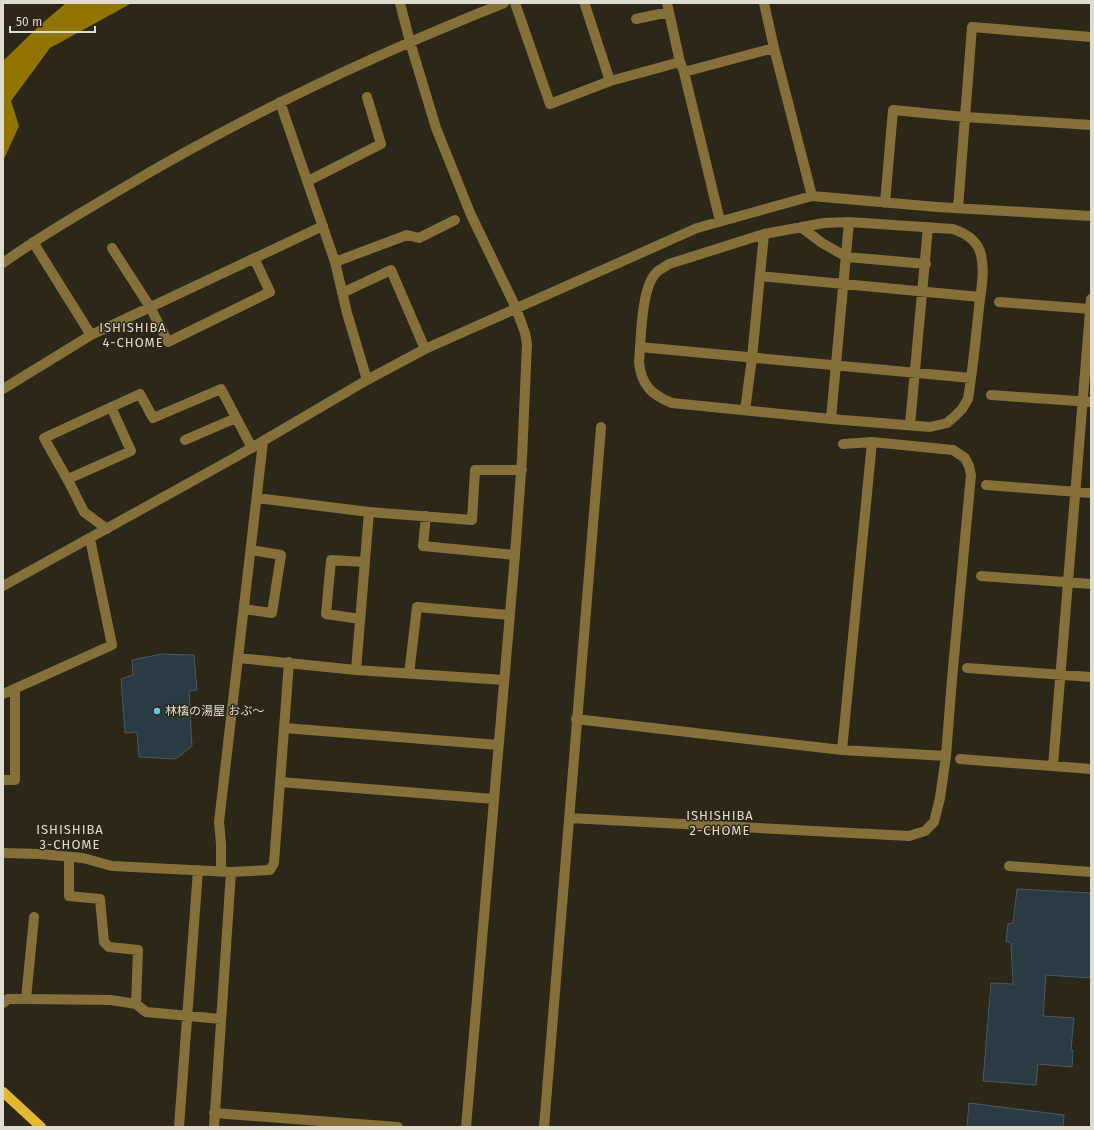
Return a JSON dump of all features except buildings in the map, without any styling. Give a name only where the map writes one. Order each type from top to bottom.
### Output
[{"type":"main road","points":[[3,1092],[41,1127]]},
{"type":"street","points":[[400,3],[436,128],[470,215],[516,308],[525,333],[527,344],[522,470],[466,1127]]},
{"type":"street","points":[[3,263],[33,242],[159,166],[280,102],[357,65],[504,3]]},
{"type":"street","points":[[515,3],[550,104],[610,81],[774,48]]},
{"type":"street","points":[[764,3],[812,196]]},
{"type":"street","points":[[585,5],[610,81]]},
{"type":"street","points":[[636,19],[668,8],[720,221]]},
{"type":"street","points":[[958,208],[972,28],[1091,37]]},
{"type":"street","points":[[308,181],[381,144],[367,97]]},
{"type":"street","points":[[280,102],[335,262],[347,313],[367,380]]},
{"type":"street","points":[[885,203],[893,110],[965,117],[1091,125]]},
{"type":"street","points":[[3,586],[263,442],[367,380],[425,349],[697,228],[812,196],[885,203],[1091,216]]},
{"type":"street","points":[[335,262],[407,235],[419,238],[455,220]]},
{"type":"street","points":[[831,419],[850,222]]},
{"type":"street","points":[[850,222],[928,227],[953,229],[964,233],[973,241],[981,254],[982,273],[980,297],[968,399],[962,409],[947,423],[930,427],[831,419],[672,403],[656,396],[643,381],[639,362],[645,300],[649,282],[656,272],[676,262],[764,234],[824,223],[850,222]]},
{"type":"street","points":[[3,389],[91,335],[323,226]]},
{"type":"street","points":[[801,227],[822,243],[846,257],[926,264]]},
{"type":"street","points":[[910,425],[922,292],[926,264],[928,227]]},
{"type":"street","points":[[745,410],[752,358],[764,234]]},
{"type":"street","points":[[33,242],[91,335]]},
{"type":"street","points":[[112,248],[150,307],[168,342],[270,292],[254,258]]},
{"type":"street","points":[[342,293],[391,270],[425,349]]},
{"type":"street","points":[[760,276],[980,297]]},
{"type":"street","points":[[999,302],[1090,312],[1087,401],[1076,491],[1053,766]]},
{"type":"street","points":[[640,347],[971,378]]},
{"type":"street","points":[[107,529],[84,512],[68,479],[44,438],[140,394],[153,418],[221,389],[252,448]]},
{"type":"street","points":[[990,395],[1087,401]]},
{"type":"street","points":[[68,479],[131,451],[111,407]]},
{"type":"street","points":[[185,440],[236,418]]},
{"type":"street","points":[[544,1127],[576,719],[601,427]]},
{"type":"street","points":[[221,871],[219,822],[263,442]]},
{"type":"street","points":[[842,750],[872,442]]},
{"type":"street","points":[[569,818],[910,836],[925,831],[934,822],[940,798],[946,756],[970,475],[969,466],[965,458],[953,450],[872,442],[844,444]]},
{"type":"street","points":[[257,498],[369,512],[472,520],[475,470],[522,470]]},
{"type":"street","points":[[986,485],[1091,493]]},
{"type":"street","points":[[356,670],[369,512]]},
{"type":"street","points":[[426,516],[423,546],[515,555]]},
{"type":"street","points":[[3,694],[112,645],[90,539]]},
{"type":"street","points":[[244,609],[272,613],[281,555],[251,550]]},
{"type":"street","points":[[360,619],[326,614],[331,560],[365,562]]},
{"type":"street","points":[[981,576],[1091,584]]},
{"type":"street","points":[[409,674],[417,607],[509,615]]},
{"type":"street","points":[[238,658],[356,670],[504,680]]},
{"type":"street","points":[[3,853],[40,854],[83,858],[112,866],[231,872],[270,870],[274,863],[289,662]]},
{"type":"street","points":[[967,668],[1091,677]]},
{"type":"street","points":[[3,780],[15,780],[15,689]]},
{"type":"street","points":[[576,719],[842,750],[946,756]]},
{"type":"street","points":[[284,728],[498,745]]},
{"type":"street","points":[[960,759],[1091,769]]},
{"type":"street","points":[[280,782],[494,799]]},
{"type":"street","points":[[69,857],[68,896],[100,899],[104,942],[109,947],[138,950],[136,1004]]},
{"type":"street","points":[[1009,866],[1091,872]]},
{"type":"street","points":[[179,1127],[198,870]]},
{"type":"street","points":[[214,1127],[231,872]]},
{"type":"street","points":[[26,999],[34,917]]},
{"type":"street","points":[[3,1003],[8,999],[112,1000],[136,1004],[146,1012],[221,1019]]},
{"type":"street","points":[[214,1113],[398,1127]]},
{"type":"shaded area","points":[[66,3],[132,3],[50,48],[11,101],[19,126],[3,161],[3,61],[39,26]]},
{"type":"place","name":"林檎の湯屋 おぶ～","points":[[157,711]]},
{"type":"district","name":"ISHISHIBA 4-CHOME","points":[[133,334]]},
{"type":"district","name":"ISHISHIBA 2-CHOME","points":[[720,822]]},
{"type":"district","name":"ISHISHIBA 3-CHOME","points":[[70,836]]}]
